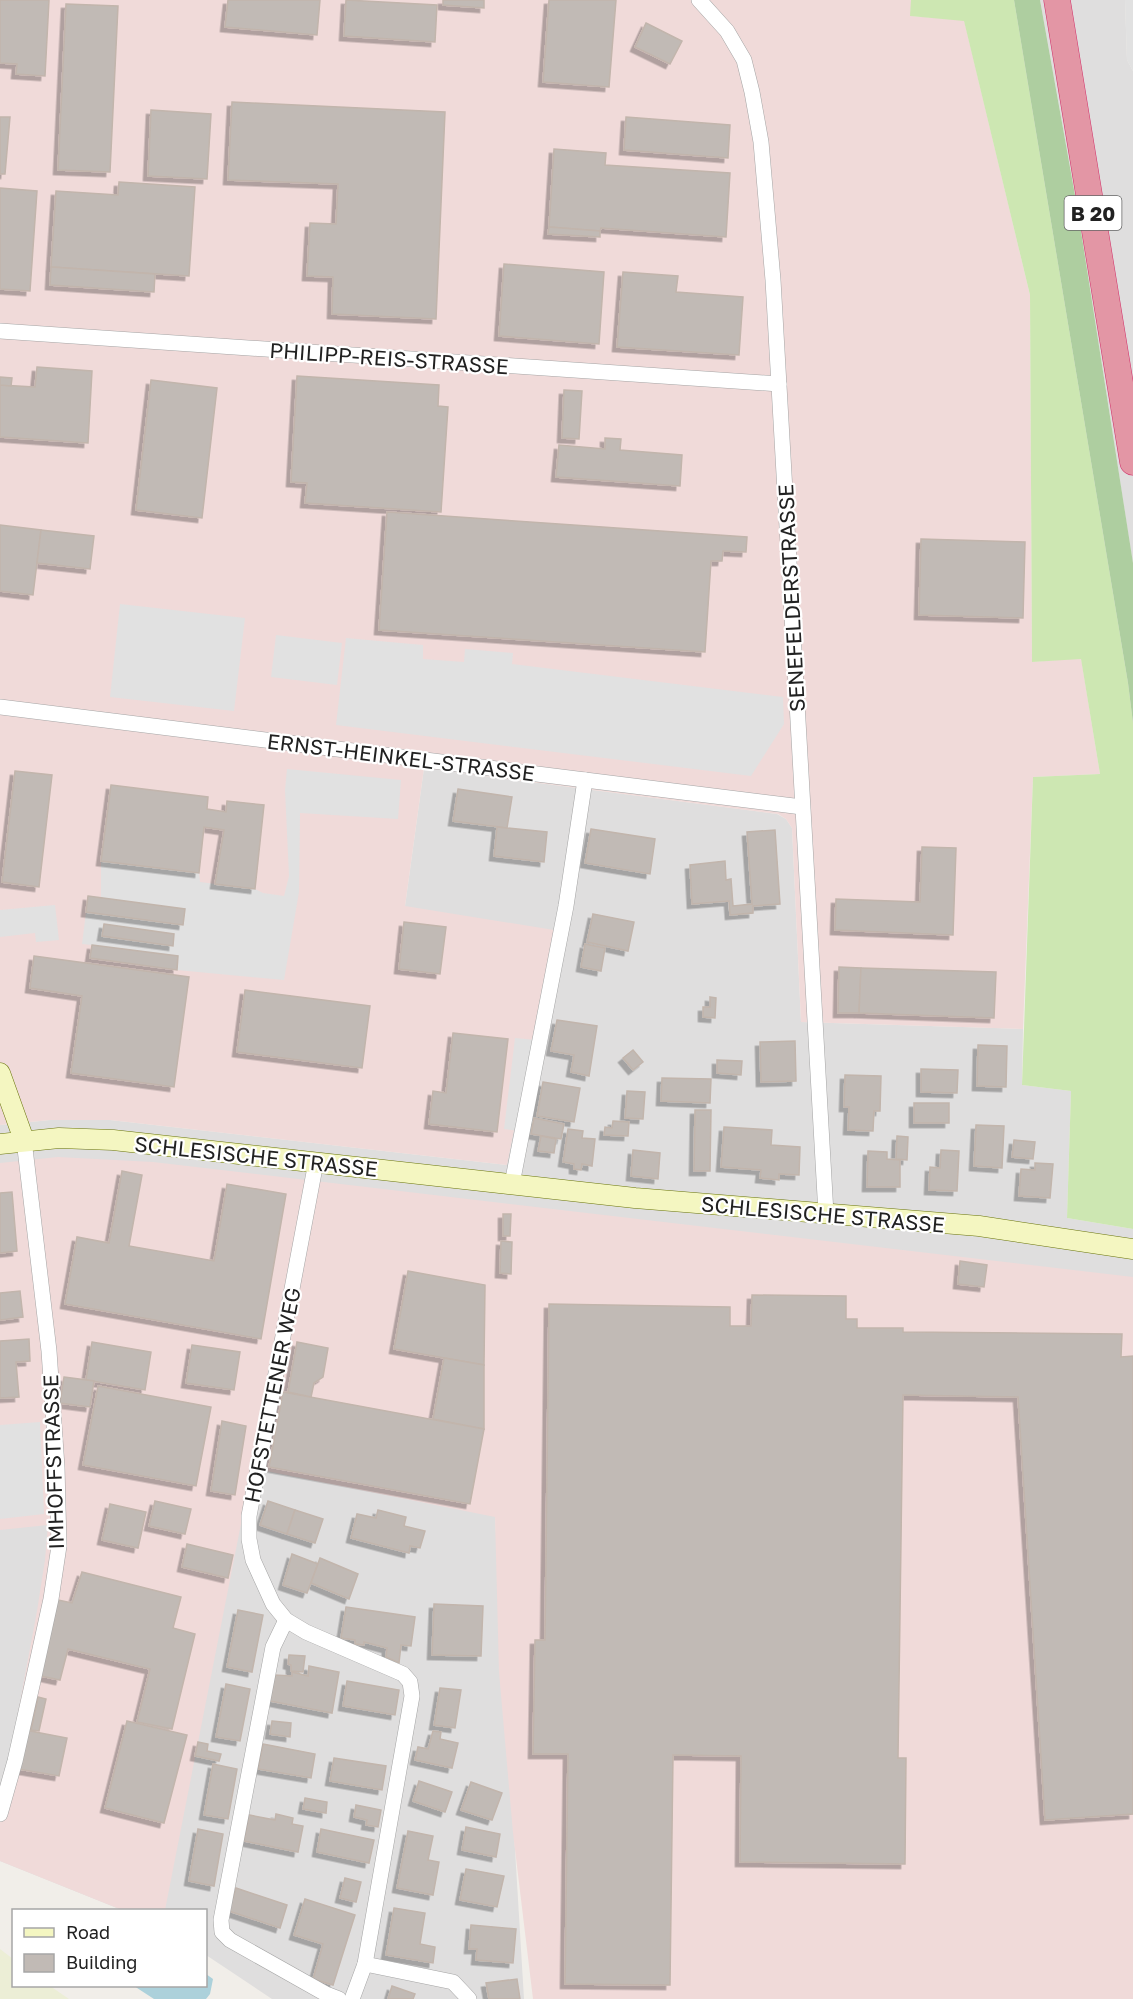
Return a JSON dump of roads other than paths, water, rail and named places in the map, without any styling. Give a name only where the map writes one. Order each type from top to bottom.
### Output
[{"type":"highway","name":"B 20","points":[[1057,0],[1077,110],[1133,462]]},
{"type":"highway","points":[[1071,0],[1077,110]]},
{"type":"street","name":"SENEFELDERSTRASSE","points":[[699,0],[728,31],[744,60],[761,142],[773,280],[826,1214]]},
{"type":"street","name":"PHILIPP-REIS-STRASSE","points":[[0,331],[779,384]]},
{"type":"street","name":"ERNST-HEINKEL-STRASSE","points":[[0,707],[802,807]]},
{"type":"street","points":[[512,1184],[566,906],[585,780]]},
{"type":"street","points":[[0,1073],[24,1140]]},
{"type":"street","name":"SCHLESISCHE STRASSE","points":[[0,1144],[24,1140],[76,1138],[113,1140],[635,1198],[979,1226],[1133,1249]]},
{"type":"street","name":"IMHOFFSTRASSE","points":[[0,1814],[23,1727],[51,1599],[59,1546],[57,1467],[49,1352],[24,1140]]},
{"type":"street","name":"HOFSTETTENER WEG","points":[[316,1162],[249,1516],[249,1539],[253,1560],[273,1604],[286,1620],[306,1632],[403,1674],[410,1682],[412,1696],[365,1964],[352,1999]]},
{"type":"street","points":[[286,1620],[273,1647],[221,1920],[222,1932],[230,1940],[326,1995],[339,1999]]},
{"type":"street","points":[[365,1964],[453,1982],[469,1999]]},
{"type":"water","points":[[207,1975],[213,1979],[210,1994],[206,1999],[154,1999],[136,1987],[207,1987]]}]
